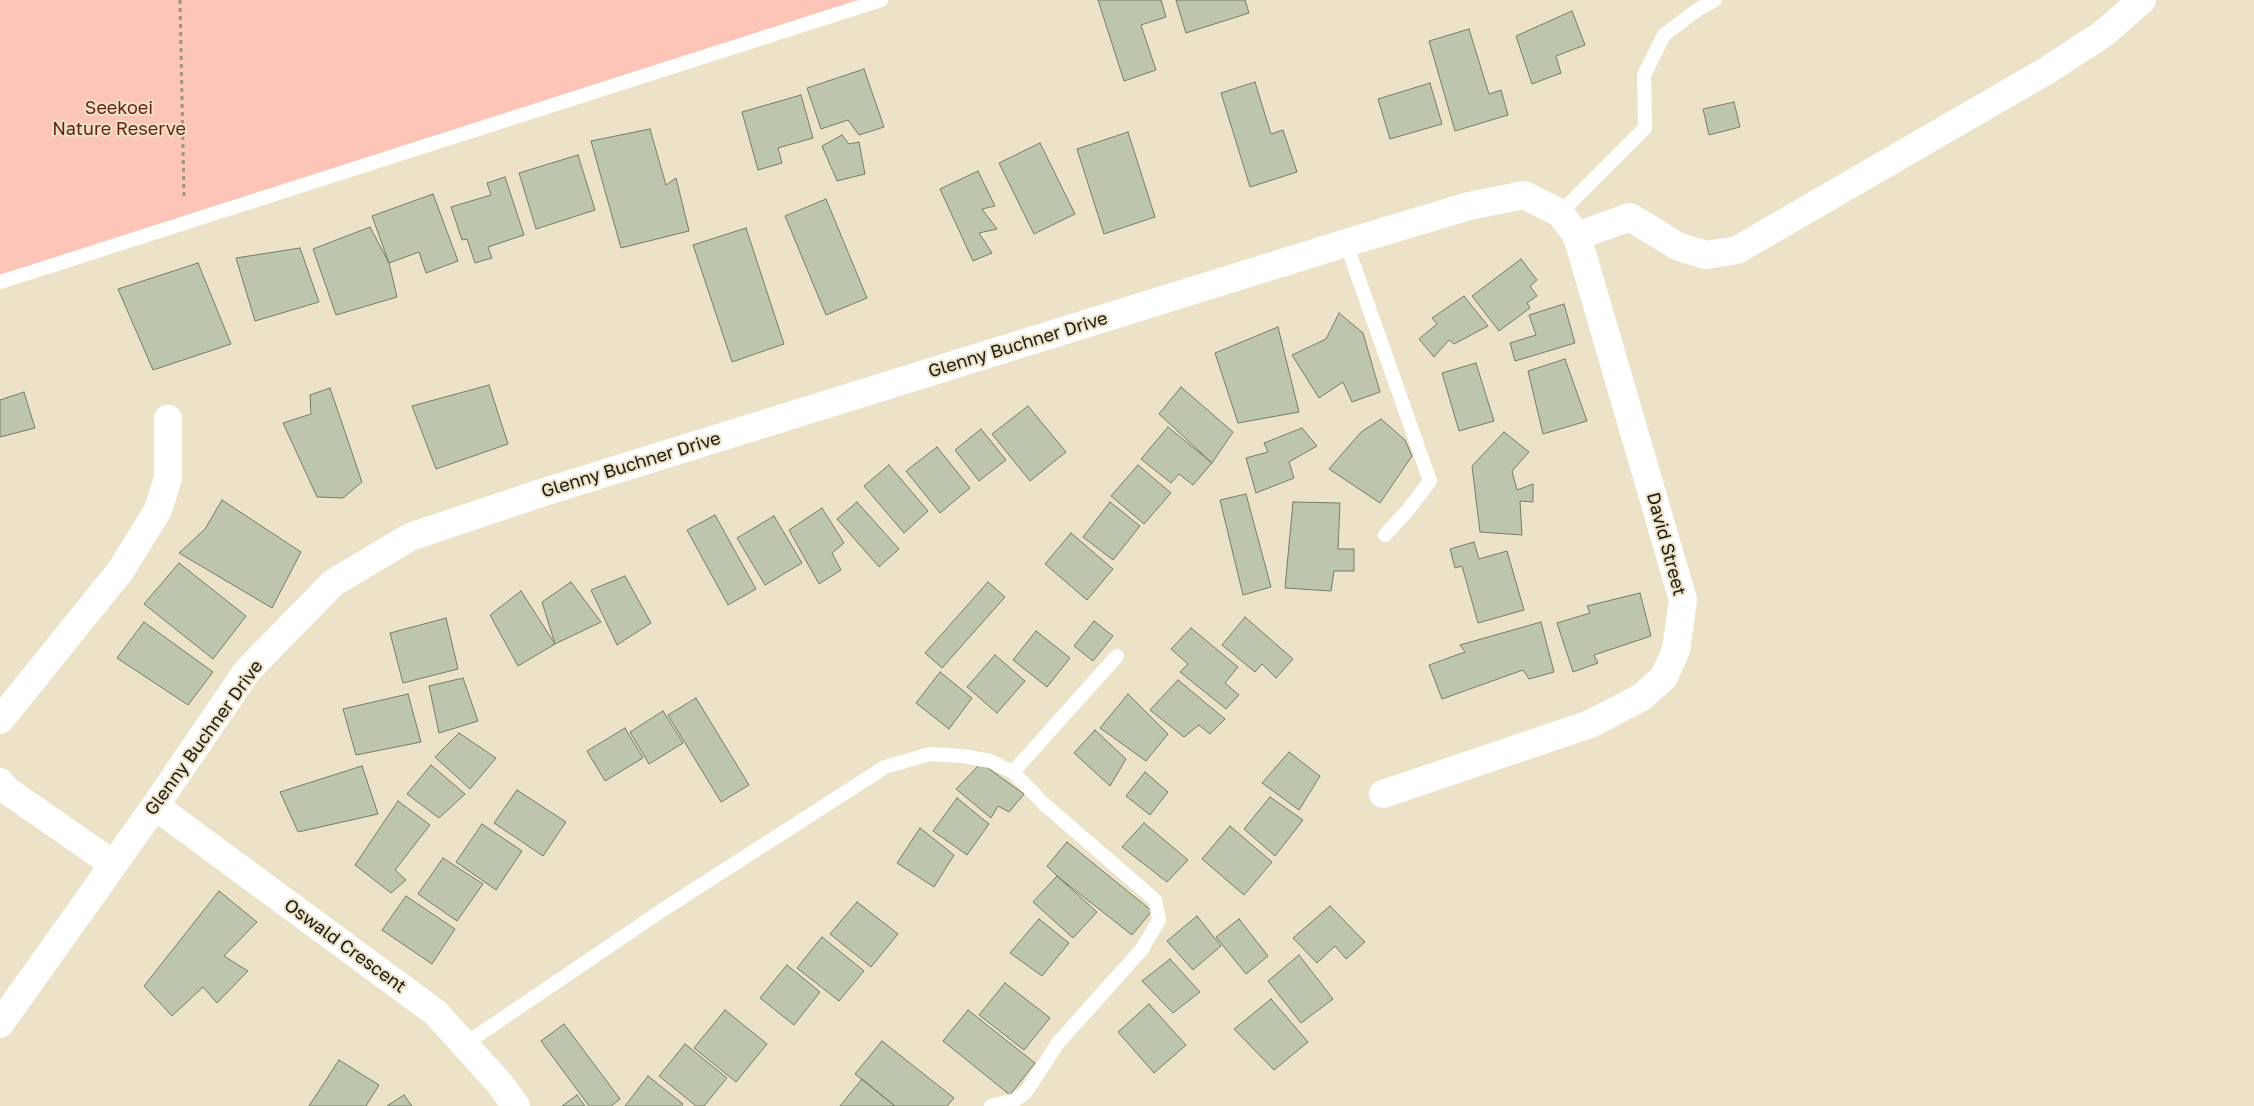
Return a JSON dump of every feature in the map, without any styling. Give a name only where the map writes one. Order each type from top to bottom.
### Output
[{"type":"street","points":[[1577,236],[1630,217],[1679,247],[1696,253],[1706,255],[1738,250],[2046,71],[2103,34],[2142,0]]},
{"type":"street","name":"David Street","points":[[1383,794],[1590,724],[1642,697],[1664,677],[1676,650],[1683,600],[1577,236],[1560,213],[1524,195],[1469,206]]},
{"type":"street","name":"Glenny Buchner Drive","points":[[0,1024],[155,806],[247,671],[333,583],[410,537],[541,493],[1469,206]]},
{"type":"street","points":[[0,720],[121,570],[158,510],[168,478],[168,419]]},
{"type":"street","points":[[0,782],[8,791],[113,864]]},
{"type":"street","name":"Oswald Crescent","points":[[155,806],[436,1012],[466,1044],[516,1106]]},
{"type":"lane","points":[[0,282],[880,0]]},
{"type":"lane","points":[[1560,213],[1645,128],[1644,75],[1664,35],[1697,10],[1715,0]]},
{"type":"lane","points":[[1346,243],[1430,480],[1408,510],[1385,535]]},
{"type":"lane","points":[[1013,772],[1117,656]]},
{"type":"lane","points":[[466,1044],[664,909],[885,767],[930,754],[963,756],[990,761],[1013,772],[1044,804],[1154,900],[1159,920],[1142,949],[1058,1043],[1026,1092],[1015,1100],[991,1106]]},
{"type":"path","points":[[180,0],[185,222]]},
{"type":"green space","name":"Seekoei Nature Reserve","points":[[0,0],[881,0],[0,282]]},
{"type":"building","points":[[1098,0],[1161,0],[1166,17],[1141,25],[1156,70],[1124,81]]},
{"type":"building","points":[[1176,0],[1245,0],[1249,13],[1186,33]]},
{"type":"building","points":[[1572,11],[1585,45],[1556,56],[1561,73],[1532,84],[1516,36]]},
{"type":"building","points":[[1469,29],[1489,94],[1501,90],[1508,115],[1455,131],[1429,41]]},
{"type":"building","points":[[864,69],[884,127],[859,135],[848,120],[821,129],[807,88]]},
{"type":"building","points":[[1255,82],[1271,134],[1283,130],[1297,172],[1250,187],[1221,93]]},
{"type":"building","points":[[1430,83],[1442,124],[1390,139],[1378,99]]},
{"type":"building","points":[[801,95],[813,138],[778,148],[782,163],[758,170],[742,112]]},
{"type":"building","points":[[1734,102],[1740,127],[1709,135],[1703,109]]},
{"type":"building","points":[[650,129],[666,185],[676,178],[689,231],[621,248],[591,141]]},
{"type":"building","points":[[1128,132],[1155,217],[1104,234],[1077,149]]},
{"type":"building","points":[[842,135],[849,144],[859,142],[865,174],[837,181],[822,146]]},
{"type":"building","points":[[1040,143],[1075,214],[1034,234],[999,163]]},
{"type":"building","points":[[578,155],[595,210],[536,229],[519,173]]},
{"type":"building","points":[[978,171],[995,206],[982,209],[997,229],[979,233],[992,253],[973,261],[940,189]]},
{"type":"building","points":[[505,177],[524,235],[488,247],[492,258],[475,263],[467,239],[462,240],[451,207],[491,195],[487,183]]},
{"type":"building","points":[[433,194],[458,261],[426,273],[419,252],[389,263],[372,216]]},
{"type":"building","points":[[826,199],[867,298],[826,315],[785,216]]},
{"type":"building","points":[[370,227],[389,263],[397,297],[336,315],[313,249]]},
{"type":"building","points":[[746,228],[784,344],[732,362],[693,245]]},
{"type":"building","points":[[300,248],[319,302],[255,321],[236,258]]},
{"type":"building","points":[[1521,259],[1537,280],[1530,286],[1537,296],[1527,303],[1530,308],[1499,331],[1472,296]]},
{"type":"building","points":[[198,263],[231,344],[153,370],[118,289]]},
{"type":"building","points":[[1464,296],[1488,326],[1454,344],[1449,340],[1434,357],[1419,339],[1437,324],[1432,318]]},
{"type":"building","points":[[1564,304],[1575,343],[1515,361],[1510,343],[1536,335],[1529,315]]},
{"type":"building","points":[[1339,313],[1363,333],[1380,392],[1352,402],[1343,382],[1319,398],[1292,355],[1326,339]]},
{"type":"building","points":[[1278,327],[1299,412],[1238,423],[1215,353]]},
{"type":"building","points":[[1565,359],[1587,421],[1543,434],[1528,371]]},
{"type":"building","points":[[1476,363],[1494,421],[1459,431],[1442,373]]},
{"type":"building","points":[[489,385],[508,444],[436,469],[412,406]]},
{"type":"building","points":[[1181,387],[1233,432],[1212,463],[1159,414]]},
{"type":"building","points":[[330,388],[362,482],[343,498],[317,497],[283,423],[311,414],[310,395]]},
{"type":"building","points":[[24,392],[35,428],[0,437],[0,400]]},
{"type":"building","points":[[1028,406],[1066,452],[1030,481],[992,434]]},
{"type":"building","points":[[1381,419],[1405,440],[1412,456],[1380,503],[1329,469],[1361,432]]},
{"type":"building","points":[[1168,427],[1212,463],[1193,485],[1179,474],[1171,483],[1141,459]]},
{"type":"building","points":[[1302,428],[1317,446],[1289,462],[1294,478],[1256,493],[1246,458],[1268,452],[1264,443]]},
{"type":"building","points":[[981,429],[1006,460],[979,481],[955,450]]},
{"type":"building","points":[[1504,432],[1529,452],[1512,471],[1517,490],[1533,484],[1533,502],[1520,501],[1522,535],[1480,532],[1472,466]]},
{"type":"building","points":[[937,447],[970,488],[940,513],[906,471]]},
{"type":"building","points":[[889,465],[928,511],[904,533],[864,486]]},
{"type":"building","points":[[1138,465],[1171,493],[1144,524],[1111,496]]},
{"type":"building","points":[[1246,494],[1271,587],[1243,595],[1220,500]]},
{"type":"building","points":[[222,500],[301,552],[272,608],[179,553],[205,529]]},
{"type":"building","points":[[857,502],[899,549],[879,567],[837,519]]},
{"type":"building","points":[[1110,502],[1140,526],[1113,560],[1083,537]]},
{"type":"building","points":[[1293,502],[1340,503],[1338,549],[1354,549],[1354,571],[1334,571],[1331,591],[1285,588]]},
{"type":"building","points":[[822,508],[844,543],[832,553],[841,570],[819,584],[789,530]]},
{"type":"building","points":[[715,515],[756,589],[728,605],[687,530]]},
{"type":"building","points":[[774,516],[802,563],[765,585],[737,538]]},
{"type":"building","points":[[1071,533],[1113,569],[1087,600],[1045,564]]},
{"type":"building","points":[[1474,542],[1479,559],[1507,551],[1524,610],[1478,623],[1462,566],[1455,568],[1450,549]]},
{"type":"building","points":[[179,563],[246,616],[213,659],[144,604]]},
{"type":"building","points":[[625,576],[651,623],[617,645],[591,590]]},
{"type":"building","points":[[571,582],[601,622],[555,644],[542,602]]},
{"type":"building","points":[[988,582],[1005,597],[942,668],[925,653]]},
{"type":"building","points":[[521,591],[555,644],[518,666],[490,615]]},
{"type":"building","points":[[1640,593],[1651,636],[1594,655],[1598,663],[1573,672],[1557,623],[1590,613],[1587,606]]},
{"type":"building","points":[[1245,617],[1293,659],[1276,678],[1262,664],[1255,672],[1222,645]]},
{"type":"building","points":[[446,618],[458,669],[403,683],[390,633]]},
{"type":"building","points":[[1094,621],[1113,636],[1093,661],[1074,646]]},
{"type":"building","points":[[144,622],[213,672],[188,705],[117,658]]},
{"type":"building","points":[[1541,622],[1554,672],[1529,679],[1523,670],[1442,699],[1429,665],[1465,652],[1460,645]]},
{"type":"building","points":[[1191,628],[1238,667],[1225,683],[1239,695],[1226,709],[1180,672],[1188,664],[1171,649]]},
{"type":"building","points":[[1036,631],[1070,658],[1047,687],[1013,660]]},
{"type":"building","points":[[995,655],[1025,681],[997,713],[967,687]]},
{"type":"building","points":[[940,672],[972,698],[949,729],[916,703]]},
{"type":"building","points":[[463,678],[478,721],[439,733],[429,686]]},
{"type":"building","points":[[1178,680],[1225,719],[1210,734],[1199,725],[1184,737],[1150,710]]},
{"type":"building","points":[[408,694],[421,742],[356,755],[343,709]]},
{"type":"building","points":[[1128,694],[1168,734],[1146,761],[1100,728]]},
{"type":"building","points":[[696,698],[749,785],[721,802],[668,715]]},
{"type":"building","points":[[663,711],[683,743],[649,764],[630,732]]},
{"type":"building","points":[[625,728],[643,758],[605,781],[587,751]]},
{"type":"building","points":[[1095,730],[1126,759],[1110,786],[1074,753]]},
{"type":"building","points":[[459,733],[496,758],[470,789],[435,757]]},
{"type":"building","points":[[1289,752],[1320,776],[1299,810],[1262,783]]},
{"type":"building","points":[[981,763],[1024,794],[1009,812],[998,806],[991,818],[956,789]]},
{"type":"building","points":[[431,765],[465,794],[439,818],[407,794]]},
{"type":"building","points":[[362,766],[378,814],[298,832],[280,792]]},
{"type":"building","points":[[1145,772],[1168,792],[1150,815],[1126,796]]},
{"type":"building","points":[[517,790],[566,822],[543,856],[494,823]]},
{"type":"building","points":[[1270,797],[1303,820],[1275,856],[1244,829]]},
{"type":"building","points":[[957,798],[989,824],[967,855],[933,831]]},
{"type":"building","points":[[398,801],[430,825],[395,870],[406,880],[391,893],[355,865]]},
{"type":"building","points":[[1144,823],[1188,860],[1167,882],[1122,847]]},
{"type":"building","points":[[482,824],[522,851],[496,890],[456,862]]},
{"type":"building","points":[[1230,826],[1272,862],[1244,895],[1202,859]]},
{"type":"building","points":[[920,828],[954,855],[934,887],[897,863]]},
{"type":"building","points":[[1067,842],[1152,911],[1132,935],[1047,866]]},
{"type":"building","points":[[443,858],[483,884],[457,921],[418,894]]},
{"type":"building","points":[[1057,876],[1097,912],[1073,938],[1033,902]]},
{"type":"building","points":[[219,891],[257,922],[224,956],[248,971],[217,1003],[203,987],[172,1016],[144,986]]},
{"type":"building","points":[[406,896],[455,929],[432,964],[382,930]]},
{"type":"building","points":[[857,902],[898,934],[871,967],[830,934]]},
{"type":"building","points":[[1330,906],[1365,942],[1346,959],[1335,946],[1317,963],[1293,938]]},
{"type":"building","points":[[1197,916],[1221,946],[1193,970],[1167,941]]},
{"type":"building","points":[[1039,919],[1069,943],[1042,976],[1010,953]]},
{"type":"building","points":[[1239,919],[1268,956],[1246,974],[1216,937]]},
{"type":"building","points":[[822,937],[864,971],[839,1001],[797,968]]},
{"type":"building","points":[[1299,955],[1333,999],[1301,1023],[1268,981]]},
{"type":"building","points":[[1170,959],[1200,992],[1173,1013],[1142,981]]},
{"type":"building","points":[[787,965],[820,992],[794,1025],[760,998]]},
{"type":"building","points":[[1005,983],[1050,1018],[1024,1050],[979,1015]]},
{"type":"building","points":[[1271,999],[1308,1042],[1274,1070],[1234,1029]]},
{"type":"building","points":[[1149,1004],[1186,1045],[1154,1073],[1118,1032]]},
{"type":"building","points":[[725,1010],[767,1044],[736,1082],[694,1048]]},
{"type":"building","points":[[968,1010],[1035,1063],[1010,1095],[943,1041]]},
{"type":"building","points":[[564,1024],[620,1099],[611,1106],[589,1106],[541,1041]]},
{"type":"building","points":[[882,1041],[954,1098],[947,1106],[895,1106],[855,1074]]},
{"type":"building","points":[[685,1044],[727,1078],[704,1106],[696,1106],[659,1076]]},
{"type":"building","points":[[339,1060],[379,1085],[366,1106],[309,1106]]},
{"type":"building","points":[[648,1076],[683,1104],[681,1106],[625,1106]]},
{"type":"building","points":[[862,1079],[895,1106],[840,1106]]},
{"type":"building","points":[[404,1095],[412,1106],[387,1106]]},
{"type":"building","points":[[577,1095],[585,1106],[562,1106]]}]
